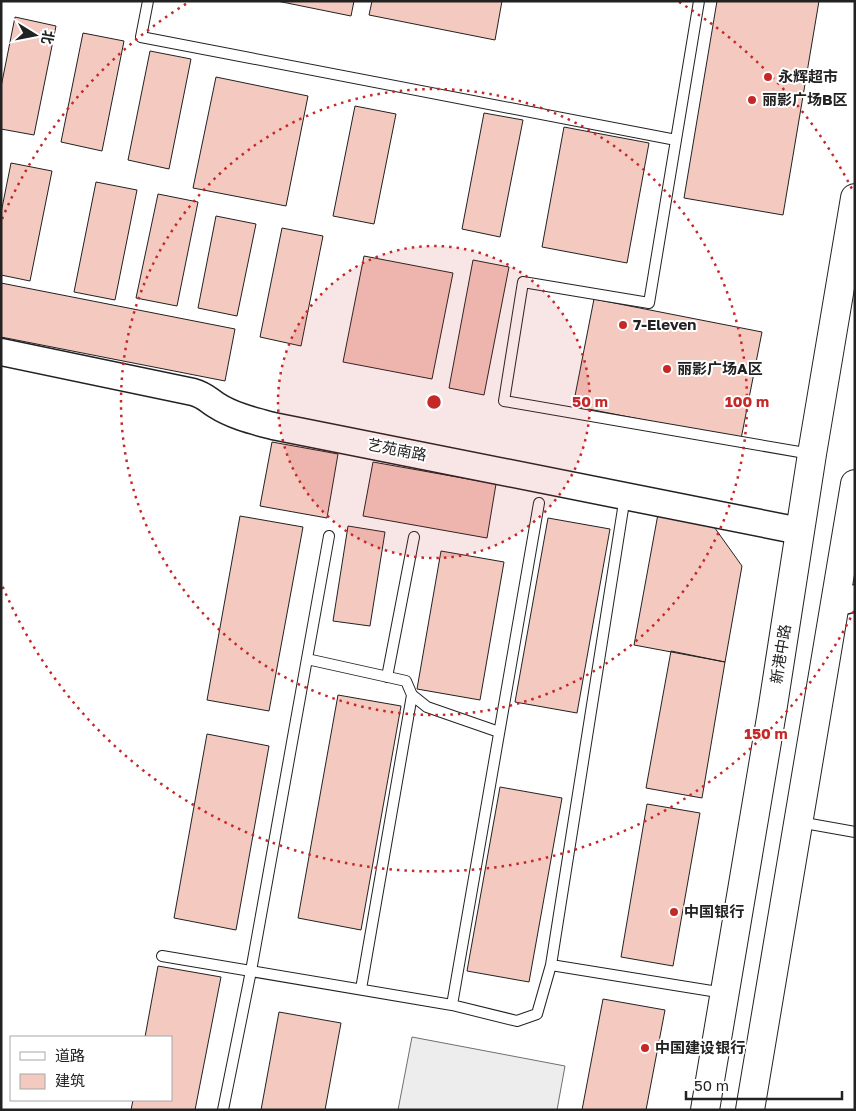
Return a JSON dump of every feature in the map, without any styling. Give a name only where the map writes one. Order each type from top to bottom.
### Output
[{"type":"main road","name":"新港中路","points":[[705,1110],[772,712],[812,454],[855,198]]},
{"type":"main road","points":[[750,1110],[798,822],[845,601],[855,484]]},
{"type":"street","name":"艺苑南路","points":[[1,352],[192,392],[203,395],[216,406],[234,414],[273,426],[800,531]]},
{"type":"lane","points":[[148,1],[141,37],[676,140]]},
{"type":"lane","points":[[699,1],[649,303],[523,282],[504,401],[812,454]]},
{"type":"lane","points":[[162,956],[452,1004],[516,1022],[537,1014],[551,965],[626,495]]},
{"type":"lane","points":[[452,1004],[539,503]]},
{"type":"lane","points":[[223,1110],[251,971],[329,536]]},
{"type":"lane","points":[[387,676],[414,538]]},
{"type":"lane","points":[[306,660],[406,680],[412,695],[427,707],[499,732]]},
{"type":"lane","points":[[361,989],[412,695]]},
{"type":"lane","points":[[798,822],[855,832]]},
{"type":"lane","points":[[551,965],[725,993]]},
{"type":"shaded area","points":[[412,1037],[565,1066],[557,1110],[398,1110]]},
{"type":"building","points":[[277,1],[354,1],[351,16]]},
{"type":"building","points":[[372,1],[502,1],[495,40],[369,15]]},
{"type":"building","name":"丽影广场B区","points":[[717,1],[819,1],[783,215],[684,198]]},
{"type":"building","points":[[15,17],[56,26],[34,135],[1,129],[1,87]]},
{"type":"building","points":[[83,33],[124,41],[102,151],[61,142]]},
{"type":"building","points":[[150,51],[191,59],[169,169],[128,160]]},
{"type":"building","points":[[216,77],[308,96],[286,206],[193,188]]},
{"type":"building","points":[[355,106],[396,114],[374,224],[333,216]]},
{"type":"building","points":[[484,113],[523,120],[500,237],[462,229]]},
{"type":"building","points":[[564,127],[649,143],[627,263],[542,247]]},
{"type":"building","points":[[11,163],[52,171],[30,281],[1,275],[1,213]]},
{"type":"building","points":[[96,182],[137,190],[115,300],[74,292]]},
{"type":"building","points":[[158,194],[198,202],[177,306],[136,298]]},
{"type":"building","points":[[216,216],[256,224],[237,316],[198,308]]},
{"type":"building","points":[[282,228],[323,236],[301,346],[260,337]]},
{"type":"building","points":[[364,256],[453,273],[432,379],[343,362]]},
{"type":"building","points":[[473,260],[509,267],[484,395],[449,388]]},
{"type":"building","points":[[1,283],[235,329],[225,381],[1,337]]},
{"type":"building","name":"丽影广场A区","points":[[594,299],[762,332],[741,439],[573,406]]},
{"type":"building","points":[[272,442],[338,454],[327,518],[260,506]]},
{"type":"building","points":[[373,462],[496,484],[487,538],[363,516]]},
{"type":"building","points":[[658,514],[712,524],[742,566],[725,662],[634,645]]},
{"type":"building","points":[[240,516],[303,527],[269,711],[207,700]]},
{"type":"building","points":[[548,518],[610,529],[577,713],[515,702]]},
{"type":"building","points":[[348,526],[385,532],[370,626],[333,621]]},
{"type":"building","points":[[441,551],[504,562],[480,700],[417,689]]},
{"type":"building","points":[[671,651],[725,662],[702,798],[646,788]]},
{"type":"building","points":[[338,695],[401,706],[361,930],[298,918]]},
{"type":"building","points":[[207,734],[269,746],[236,930],[174,918]]},
{"type":"building","points":[[500,787],[562,798],[529,982],[467,971]]},
{"type":"building","points":[[647,804],[700,813],[673,966],[621,957]]},
{"type":"building","points":[[158,966],[221,977],[195,1110],[131,1110],[133,1101],[172,1101],[172,1036],[145,1036]]},
{"type":"building","points":[[603,999],[665,1010],[646,1110],[582,1110]]},
{"type":"building","points":[[279,1012],[341,1023],[325,1110],[261,1110]]},
{"type":"place","name":"永辉超市","points":[[768,77]]},
{"type":"place","name":"丽影广场B区","points":[[752,100]]},
{"type":"place","name":"7-Eleven","points":[[623,325]]},
{"type":"place","name":"丽影广场A区","points":[[667,369]]},
{"type":"place","name":"中国银行","points":[[674,912]]},
{"type":"place","name":"中国建设银行","points":[[645,1048]]}]
